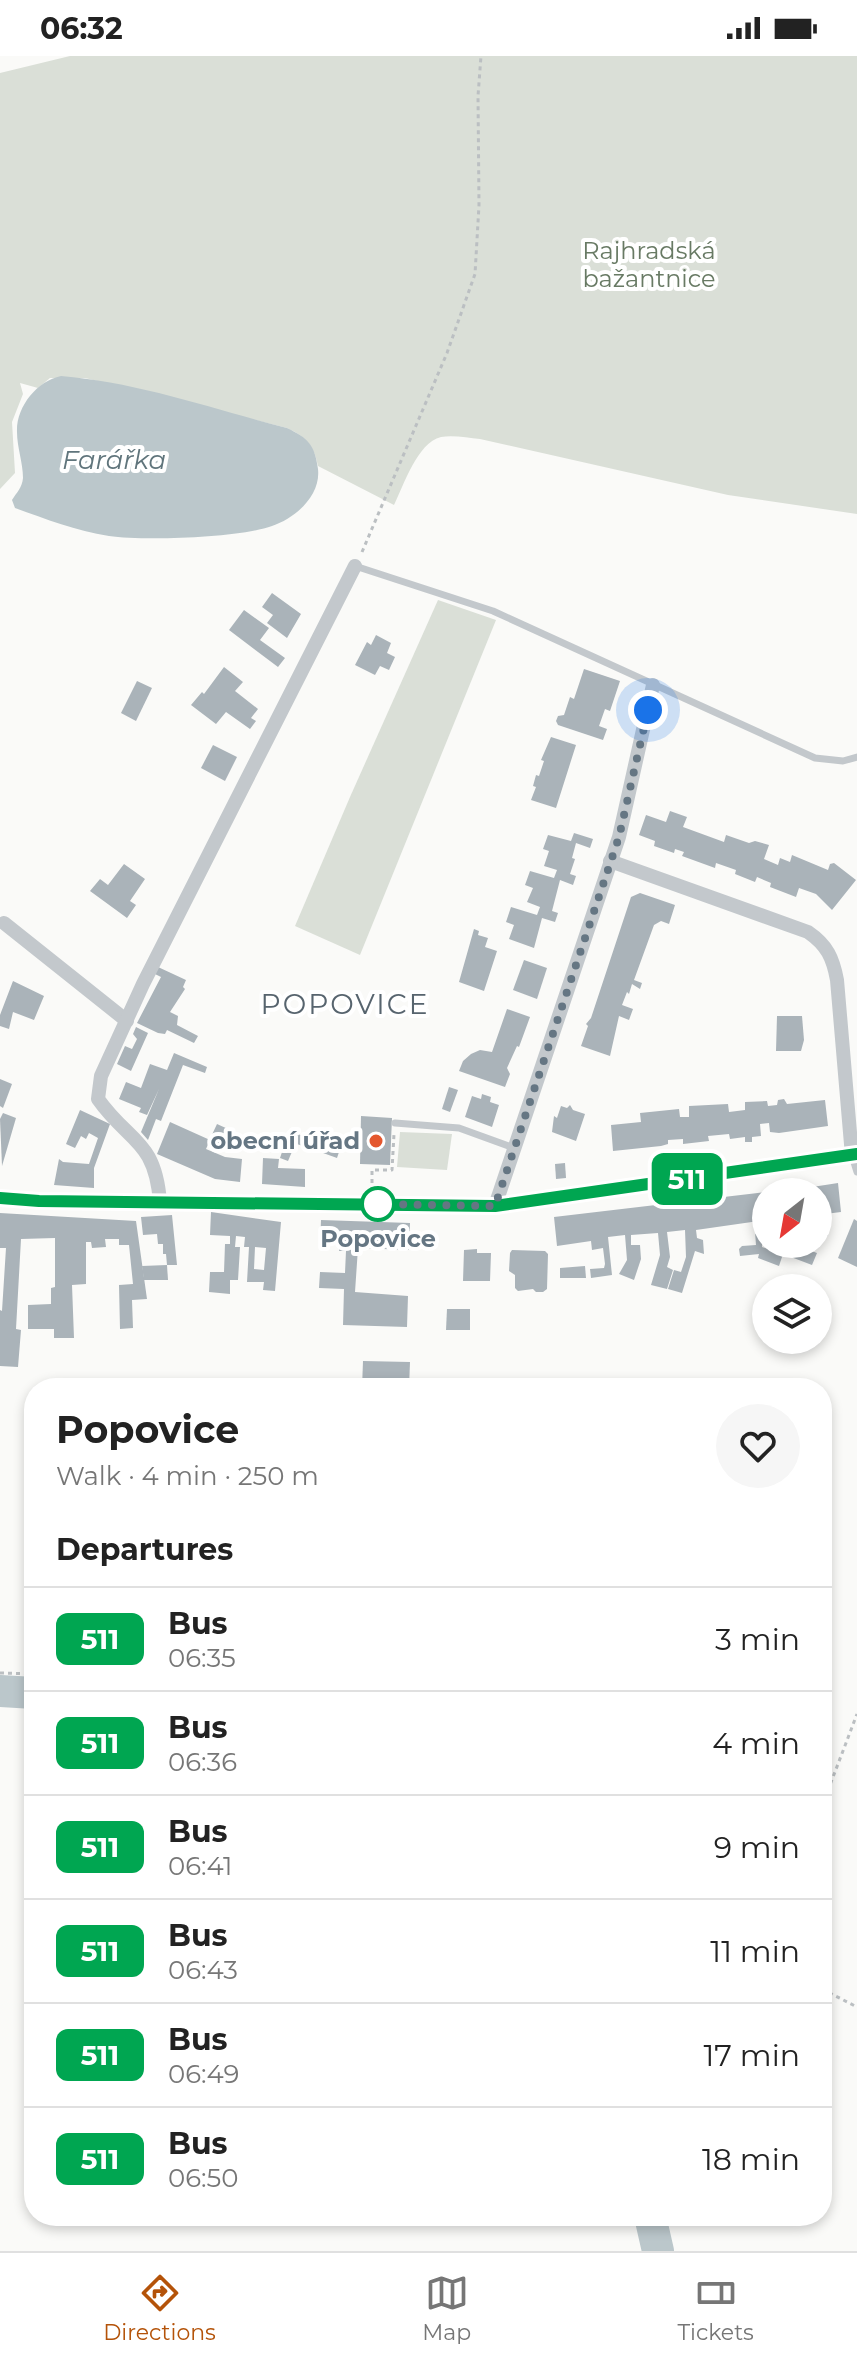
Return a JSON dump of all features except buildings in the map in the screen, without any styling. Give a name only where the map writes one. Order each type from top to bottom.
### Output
[{"type":"street","points":[[160,1202],[158,1177],[146,1151],[98,1099],[101,1076],[143,984],[355,566]]},
{"type":"street","points":[[495,1206],[619,837],[653,685]]},
{"type":"street","points":[[0,1198],[495,1206],[855,1155],[837,980],[834,962],[827,949],[816,937],[800,929],[610,861]]},
{"type":"street","points":[[4,923],[127,1021]]},
{"type":"lane","points":[[355,566],[493,611],[815,758],[843,761],[857,757]]},
{"type":"lane","points":[[395,1123],[459,1128],[514,1148]]},
{"type":"lane","points":[[855,1155],[857,1172]]},
{"type":"path","points":[[355,566],[417,427],[475,274],[481,56]]},
{"type":"path","points":[[372,1187],[372,1170],[392,1170],[395,1123]]},
{"type":"path","points":[[0,1673],[24,1674]]},
{"type":"path","points":[[832,1780],[857,1714]]},
{"type":"path","points":[[832,1994],[857,2007]]},
{"type":"green space","name":"Rajhradská bažantnice","points":[[70,56],[857,56],[857,514],[728,495],[480,439],[451,436],[441,437],[425,447],[412,466],[394,505],[318,466],[308,442],[287,428],[85,378],[50,378],[38,388],[20,383],[23,394],[12,422],[15,473],[0,489],[0,73]]},
{"type":"green space","points":[[438,600],[496,620],[360,955],[295,926]]},
{"type":"green space","points":[[400,1132],[452,1134],[447,1170],[397,1167]]},
{"type":"water","name":"Farářka","points":[[61,376],[146,390],[287,428],[305,439],[315,454],[318,479],[315,488],[298,511],[272,526],[191,537],[109,536],[73,528],[15,508],[12,500],[23,478],[17,432],[20,413],[36,389]]},
{"type":"waterway","points":[[0,1691],[24,1692]]},
{"type":"waterway","points":[[652,2226],[658,2251]]},
{"type":"bus line","name":"511","points":[[0,1198],[495,1206],[857,1154]]},
{"type":"place","name":"obecní úřad","points":[[376,1141]]},
{"type":"place","name":"Popovice","points":[[378,1204]]},
{"type":"district","name":"POPOVICE","points":[[345,1004]]},
{"type":"route","points":[[378,1204],[369,1204],[495,1206],[619,837],[648,710]]}]
